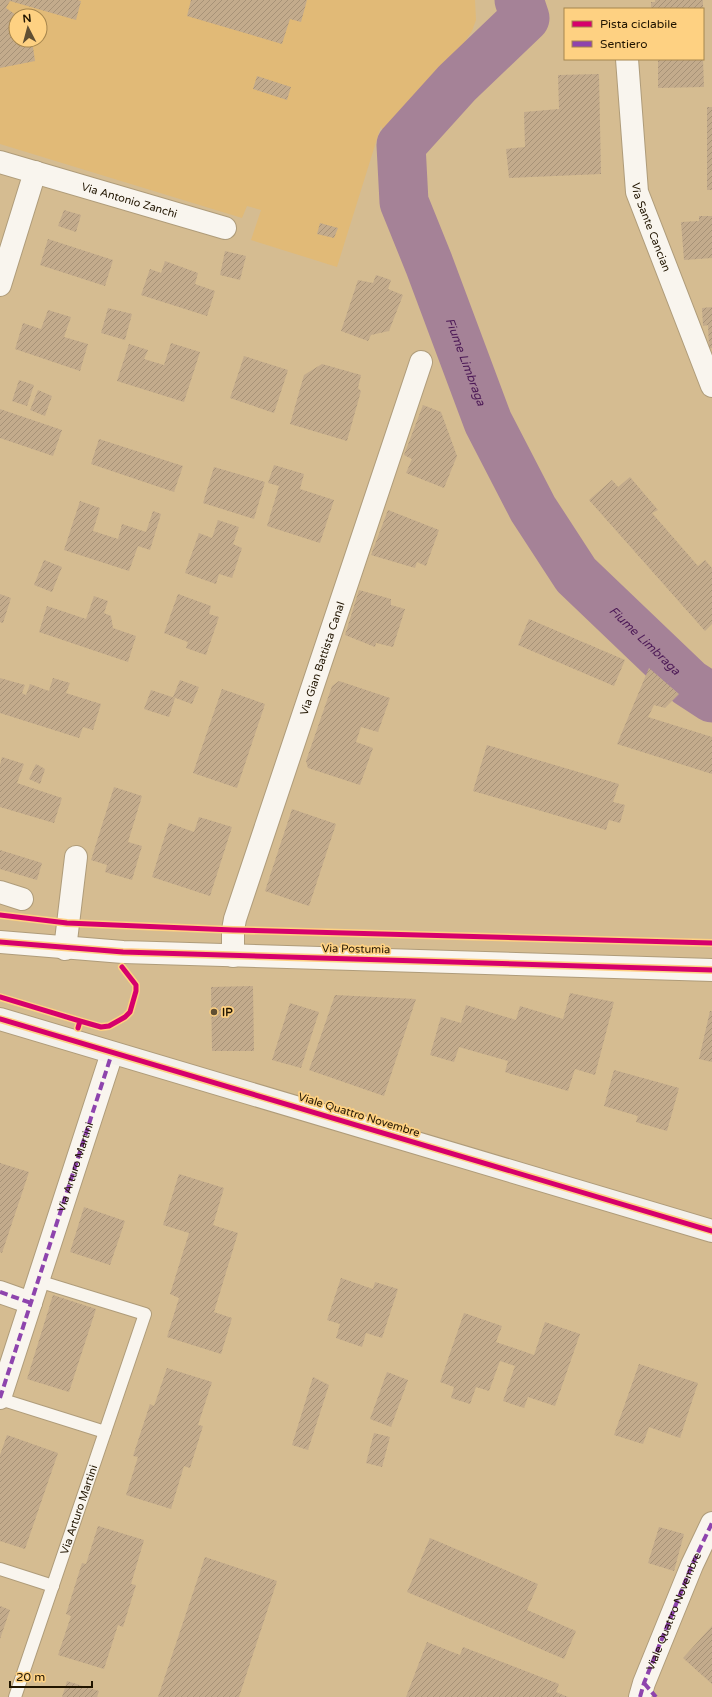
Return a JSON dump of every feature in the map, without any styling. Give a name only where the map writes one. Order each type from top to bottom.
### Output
[{"type":"main road","name":"Viale Quattro Novembre","points":[[0,1019],[712,1231]]},
{"type":"street","name":"Via Sante Cancian","points":[[627,60],[637,192],[712,386]]},
{"type":"street","name":"Via Antonio Zanchi","points":[[0,162],[225,228]]},
{"type":"street","points":[[0,285],[35,172]]},
{"type":"street","name":"Via Gian Battista Canal","points":[[232,956],[235,919],[420,362]]},
{"type":"street","points":[[65,949],[76,857]]},
{"type":"street","points":[[0,892],[22,899]]},
{"type":"street","name":"Via Postumia","points":[[0,942],[65,949],[232,956],[432,960],[712,970]]},
{"type":"street","name":"Via Arturo Martini","points":[[0,1398],[112,1053]]},
{"type":"street","points":[[0,1292],[31,1302]]},
{"type":"street","name":"Viale Quattro Novembre","points":[[646,1692],[692,1566],[712,1523]]},
{"type":"lane","name":"Via Arturo Martini","points":[[15,1697],[145,1314],[38,1281]]},
{"type":"lane","name":"Via Arturo Martini","points":[[0,1398],[105,1432]]},
{"type":"lane","points":[[0,1569],[52,1586]]},
{"type":"shaded area","points":[[0,0],[475,0],[476,20],[472,31],[464,43],[422,92],[403,121],[390,163],[390,149],[381,126],[337,267],[251,240],[261,210],[247,206],[242,218],[0,144]]},
{"type":"building","points":[[0,0],[81,1],[76,20],[48,12],[48,8],[34,8],[10,1],[6,8],[8,9],[8,48],[33,48],[35,61],[0,68]]},
{"type":"building","points":[[191,0],[307,0],[301,22],[290,19],[282,44],[187,16]]},
{"type":"building","points":[[655,0],[703,0],[703,8],[651,8],[651,2],[655,2]]},
{"type":"building","points":[[658,60],[703,60],[704,87],[658,88]]},
{"type":"building","points":[[599,74],[601,174],[509,178],[506,149],[525,147],[524,112],[559,109],[558,75]]},
{"type":"building","points":[[257,76],[291,87],[287,100],[253,89]]},
{"type":"building","points":[[707,107],[712,107],[712,190],[707,190]]},
{"type":"building","points":[[64,210],[81,215],[76,232],[58,226]]},
{"type":"building","points":[[699,216],[712,216],[712,258],[684,260],[681,222],[699,221]]},
{"type":"building","points":[[320,223],[338,228],[334,238],[317,234]]},
{"type":"building","points":[[48,239],[113,260],[105,286],[40,265]]},
{"type":"building","points":[[225,251],[246,256],[240,280],[220,275]]},
{"type":"building","points":[[165,261],[198,273],[195,284],[215,291],[207,316],[141,295],[150,269],[161,273]]},
{"type":"building","points":[[376,275],[391,280],[388,289],[403,295],[389,331],[371,335],[368,341],[341,331],[358,280],[373,283]]},
{"type":"building","points":[[712,307],[712,348],[709,348],[708,325],[703,326],[702,308]]},
{"type":"building","points":[[108,308],[132,314],[125,340],[101,333]]},
{"type":"building","points":[[48,310],[71,317],[64,337],[88,344],[80,371],[15,349],[23,323],[41,329]]},
{"type":"building","points":[[171,343],[200,352],[184,402],[117,381],[129,344],[148,350],[144,359],[164,365]]},
{"type":"building","points":[[244,356],[288,370],[274,413],[230,398]]},
{"type":"building","points":[[322,364],[361,375],[358,388],[361,391],[347,441],[290,424],[304,375]]},
{"type":"building","points":[[19,380],[34,385],[27,406],[12,401]]},
{"type":"building","points":[[38,390],[52,396],[45,416],[30,410]]},
{"type":"building","points":[[423,405],[441,412],[457,456],[444,488],[406,473],[412,459],[404,455]]},
{"type":"building","points":[[0,409],[62,430],[53,456],[0,438]]},
{"type":"building","points":[[99,439],[183,466],[174,492],[91,464]]},
{"type":"building","points":[[274,465],[304,474],[300,489],[334,500],[320,543],[267,526],[279,486],[268,483]]},
{"type":"building","points":[[214,467],[265,482],[254,519],[203,503]]},
{"type":"building","points":[[630,477],[658,510],[652,513],[698,566],[705,560],[712,568],[712,624],[705,631],[589,500],[612,480],[618,487]]},
{"type":"building","points":[[80,501],[100,508],[93,531],[118,539],[122,524],[146,532],[153,511],[161,514],[150,550],[138,546],[129,571],[64,550]]},
{"type":"building","points":[[388,510],[439,530],[426,566],[417,562],[415,568],[371,555]]},
{"type":"building","points":[[218,520],[239,527],[233,544],[242,548],[232,578],[219,574],[216,584],[185,573],[199,533],[212,538]]},
{"type":"building","points":[[44,560],[62,567],[52,592],[34,585]]},
{"type":"building","points":[[359,590],[391,599],[391,605],[405,609],[393,647],[376,643],[375,647],[345,635]]},
{"type":"building","points":[[0,594],[11,598],[3,623],[0,622]]},
{"type":"building","points":[[178,594],[211,606],[209,614],[219,617],[206,655],[186,648],[188,642],[164,633]]},
{"type":"building","points":[[94,596],[108,601],[104,613],[111,616],[113,628],[136,636],[128,662],[39,632],[47,606],[86,619]]},
{"type":"building","points":[[529,619],[625,660],[614,686],[518,645]]},
{"type":"building","points":[[649,668],[679,694],[665,708],[654,705],[648,717],[712,737],[712,774],[617,744]]},
{"type":"building","points":[[0,678],[25,685],[22,693],[26,695],[30,684],[49,691],[53,678],[70,683],[66,693],[101,704],[93,730],[83,727],[79,738],[0,713]]},
{"type":"building","points":[[180,680],[199,687],[192,704],[173,697]]},
{"type":"building","points":[[339,681],[390,698],[378,732],[361,727],[356,742],[373,748],[360,785],[308,768],[306,761],[332,686]]},
{"type":"building","points":[[222,689],[265,704],[237,788],[193,773]]},
{"type":"building","points":[[151,690],[175,698],[169,717],[144,709]]},
{"type":"building","points":[[487,745],[619,784],[613,802],[625,805],[620,823],[609,820],[606,830],[473,791]]},
{"type":"building","points":[[2,757],[24,764],[17,783],[62,798],[54,823],[0,807],[0,765]]},
{"type":"building","points":[[36,764],[45,769],[40,784],[29,779]]},
{"type":"building","points":[[114,787],[142,796],[128,842],[142,846],[132,880],[105,872],[107,865],[91,860]]},
{"type":"building","points":[[292,809],[336,824],[309,906],[265,891]]},
{"type":"building","points":[[199,817],[232,827],[210,896],[152,877],[169,823],[194,832]]},
{"type":"building","points":[[0,850],[42,863],[37,880],[0,869]]},
{"type":"building","points":[[253,986],[254,1051],[212,1051],[211,987]]},
{"type":"building","points":[[570,993],[614,1002],[595,1075],[575,1069],[568,1091],[505,1072],[508,1061],[459,1047],[454,1062],[430,1055],[441,1017],[461,1023],[466,1005],[516,1020],[520,1006],[563,1019]]},
{"type":"building","points":[[335,995],[416,999],[384,1096],[309,1070]]},
{"type":"building","points":[[290,1003],[319,1012],[301,1068],[272,1060]]},
{"type":"building","points":[[710,1011],[712,1011],[712,1062],[699,1059]]},
{"type":"building","points":[[614,1070],[679,1088],[667,1131],[636,1122],[638,1116],[604,1106]]},
{"type":"building","points":[[0,1163],[29,1172],[2,1253],[0,1252]]},
{"type":"building","points":[[179,1174],[224,1188],[213,1225],[238,1233],[214,1312],[232,1318],[221,1354],[167,1337],[179,1298],[170,1294],[189,1233],[163,1225]]},
{"type":"building","points":[[84,1207],[125,1221],[110,1265],[70,1252]]},
{"type":"building","points":[[341,1278],[373,1289],[375,1282],[398,1289],[382,1338],[366,1333],[362,1347],[336,1338],[340,1324],[327,1320]]},
{"type":"building","points":[[53,1295],[96,1309],[69,1392],[27,1379]]},
{"type":"building","points":[[464,1313],[502,1326],[496,1342],[534,1355],[545,1322],[580,1334],[555,1406],[528,1397],[524,1408],[503,1401],[515,1366],[500,1361],[489,1391],[476,1387],[470,1404],[451,1398],[454,1387],[440,1382]]},
{"type":"building","points":[[639,1364],[698,1383],[680,1438],[649,1427],[643,1444],[614,1435]]},
{"type":"building","points":[[167,1368],[212,1382],[198,1425],[203,1426],[190,1468],[184,1466],[171,1509],[126,1495],[138,1457],[133,1456],[150,1404],[154,1406]]},
{"type":"building","points":[[387,1372],[408,1380],[391,1427],[370,1419]]},
{"type":"building","points":[[313,1377],[329,1385],[308,1450],[292,1445]]},
{"type":"building","points":[[374,1433],[390,1437],[382,1467],[366,1463]]},
{"type":"building","points":[[7,1435],[58,1453],[25,1549],[0,1541],[0,1455]]},
{"type":"building","points":[[98,1526],[144,1540],[131,1584],[136,1585],[123,1627],[118,1625],[104,1669],[58,1655],[71,1616],[66,1614],[82,1563],[86,1564]]},
{"type":"building","points":[[659,1527],[684,1534],[674,1571],[648,1563]]},
{"type":"building","points":[[430,1538],[538,1584],[527,1610],[576,1631],[564,1659],[407,1592]]},
{"type":"building","points":[[205,1557],[277,1581],[239,1697],[158,1697]]},
{"type":"building","points":[[0,1606],[10,1610],[0,1639]]},
{"type":"building","points":[[712,1626],[712,1684],[683,1658]]},
{"type":"building","points":[[427,1642],[460,1655],[463,1647],[559,1684],[556,1692],[568,1697],[406,1697]]},
{"type":"building","points":[[67,1681],[99,1691],[97,1697],[62,1697]]},
{"type":"waterway","name":"Fiume Limbraga","points":[[519,0],[525,18],[457,83],[401,145],[404,202],[429,264],[488,422],[533,509],[576,575],[689,683],[712,698]]},
{"type":"marked path","points":[[0,1398],[112,1053]]},
{"type":"marked path","points":[[0,1292],[31,1303]]},
{"type":"marked path","points":[[640,1697],[644,1683],[692,1565],[712,1523]]},
{"type":"marked path","points":[[644,1683],[656,1697]]},
{"type":"cycle path","points":[[0,915],[67,923],[233,930],[712,943]]},
{"type":"cycle path","points":[[0,942],[123,952],[712,970]]},
{"type":"cycle path","points":[[78,1028],[80,1021],[101,1027],[109,1026],[125,1017],[130,1012],[136,991],[136,985],[122,967]]},
{"type":"cycle path","points":[[0,997],[80,1021]]},
{"type":"cycle path","points":[[0,1019],[712,1231]]},
{"type":"place","name":"IP","points":[[214,1012]]}]
